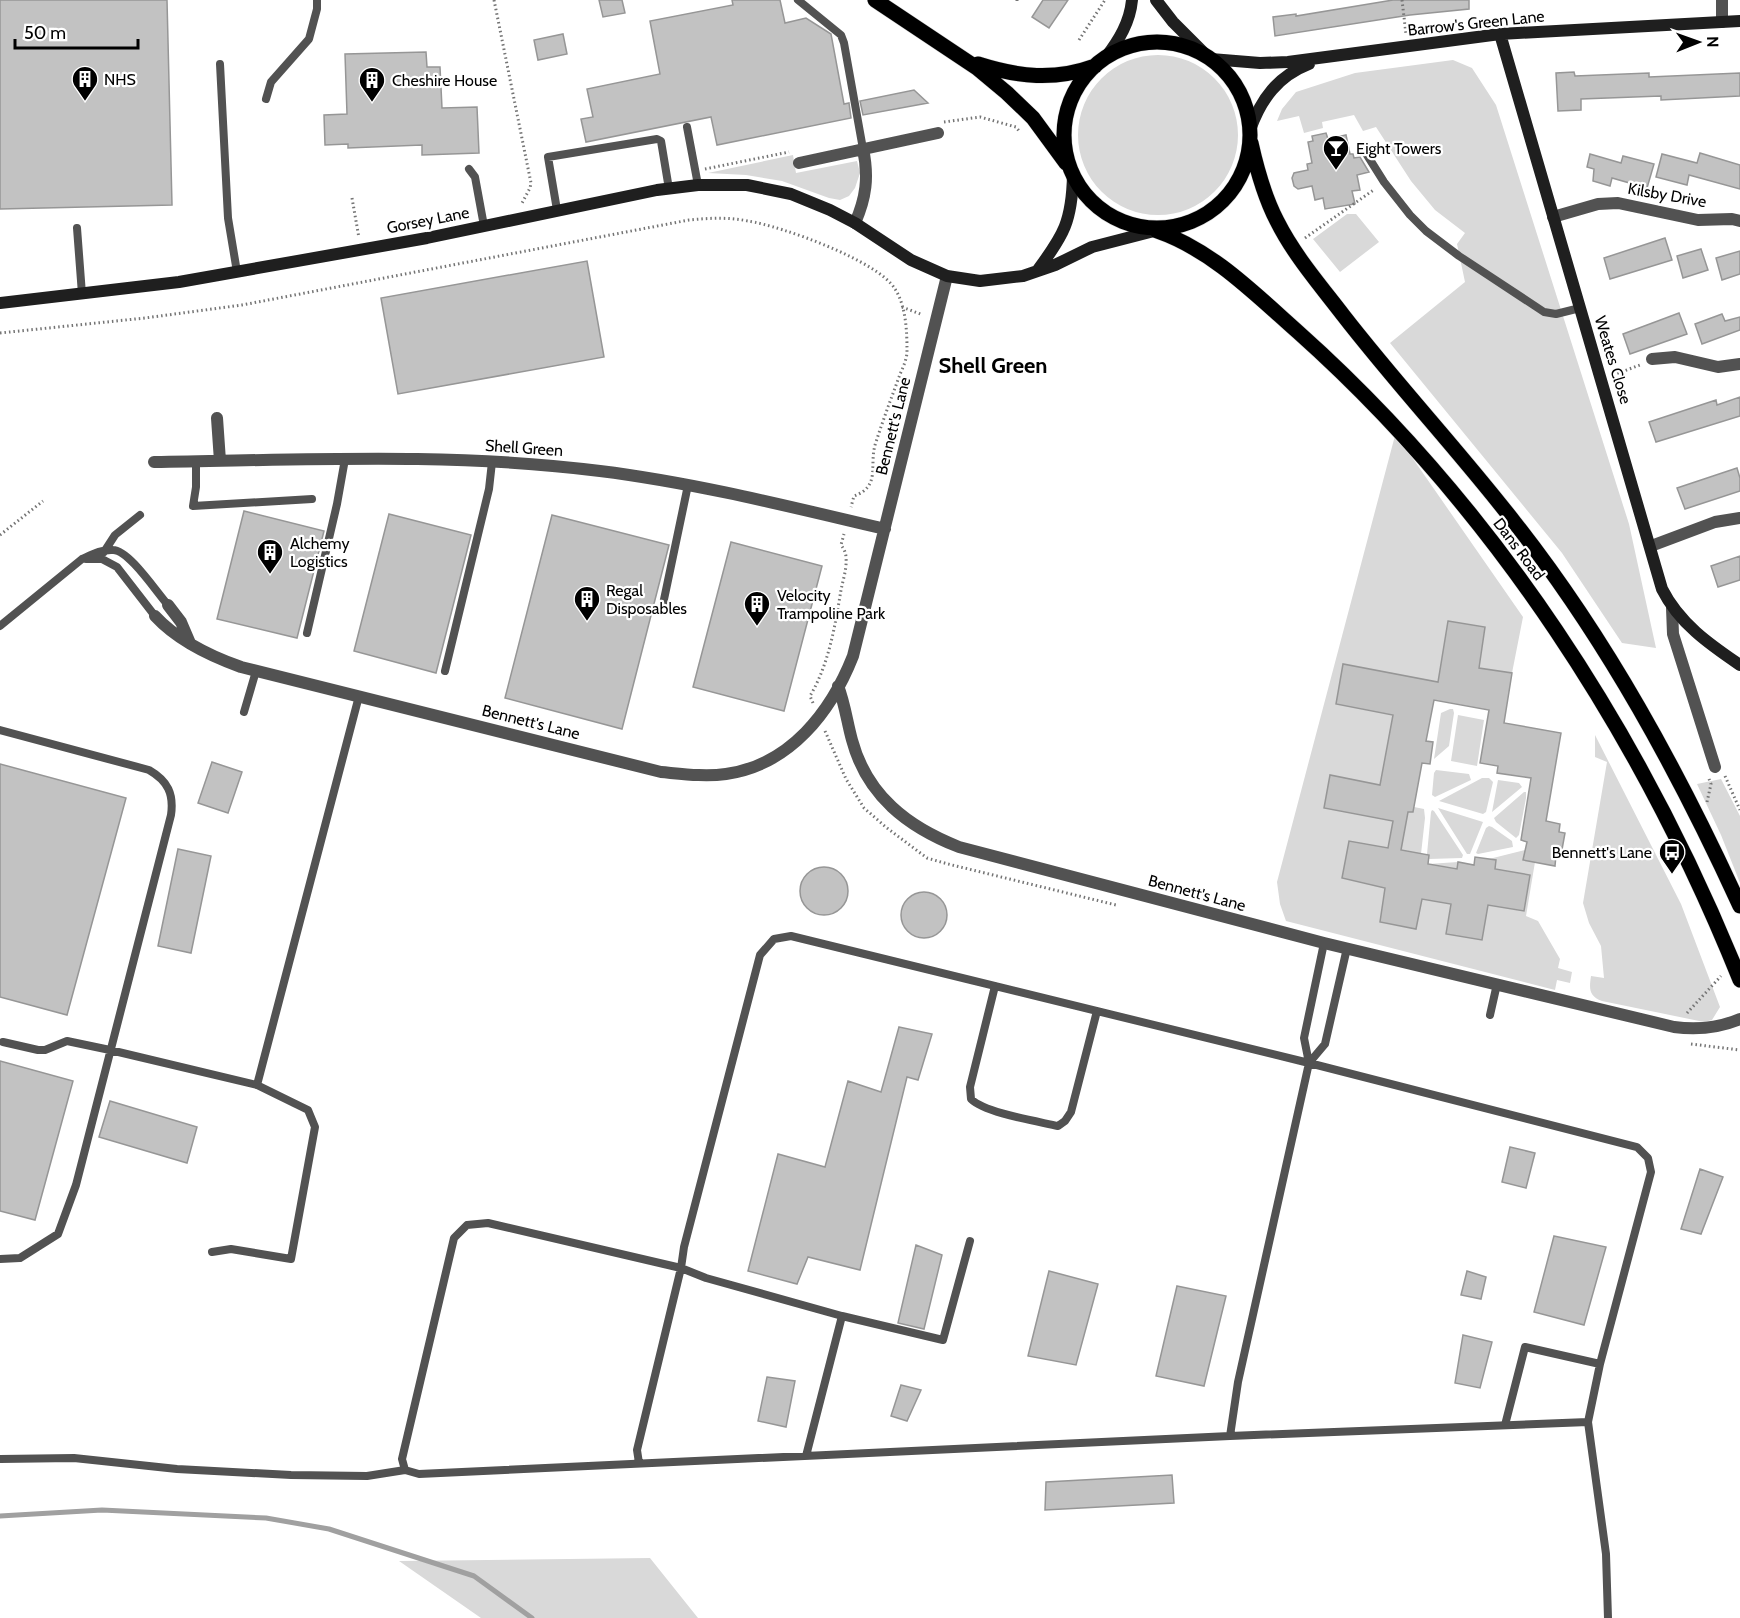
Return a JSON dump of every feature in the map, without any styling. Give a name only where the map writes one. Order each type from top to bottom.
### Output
[{"type":"main road","points":[[875,0],[961,58],[1007,93],[1033,118],[1085,195],[1100,210],[1123,222],[1155,231],[1192,221],[1210,211],[1226,197],[1242,173],[1250,137],[1243,99],[1229,76],[1210,58],[1184,45],[1158,41],[1134,45],[1067,75],[1030,75],[994,69],[961,58]]},
{"type":"main road","points":[[1071,172],[1065,136],[1068,110],[1078,87],[1101,61]]},
{"type":"main road","name":"Dans Road","points":[[1250,137],[1268,201],[1291,246],[1371,352],[1516,524],[1603,648],[1643,714],[1701,821],[1740,906]]},
{"type":"main road","name":"Dans Road","points":[[1155,231],[1203,252],[1246,285],[1332,362],[1396,428],[1460,501],[1521,580],[1578,663],[1645,776],[1687,859],[1740,980]]},
{"type":"street","points":[[1101,61],[1121,34],[1129,17],[1132,0]]},
{"type":"street","points":[[1156,0],[1173,22],[1210,58]]},
{"type":"street","points":[[1722,0],[1722,22]]},
{"type":"street","name":"Barrow's Green Lane","points":[[1210,58],[1260,63],[1324,58],[1500,34],[1740,21]]},
{"type":"street","name":"Weates Close","points":[[1500,34],[1662,589],[1672,608],[1707,643],[1740,665]]},
{"type":"street","name":"Barrow's Green Lane","points":[[1250,137],[1263,101],[1280,81],[1298,69],[1324,58]]},
{"type":"street","points":[[799,163],[938,134]]},
{"type":"street","points":[[855,223],[865,195],[867,180],[863,149]]},
{"type":"street","points":[[1037,271],[1061,239],[1066,226],[1072,204],[1071,172]]},
{"type":"street","name":"Gorsey Lane","points":[[0,303],[179,282],[361,250],[557,210],[698,185],[747,185],[781,191],[811,201],[855,223],[911,260],[947,276],[980,281],[1023,276],[1055,265],[1092,247],[1155,231]]},
{"type":"street","name":"Kilsby Drive","points":[[1553,217],[1598,204],[1618,203],[1698,220],[1740,221]]},
{"type":"street","name":"Bennett's Lane","points":[[155,616],[170,632],[190,643],[226,662],[256,671],[661,772],[707,776],[747,769],[781,754],[814,724],[838,686],[853,656],[947,276]]},
{"type":"street","points":[[1652,359],[1675,357],[1718,367],[1740,364]]},
{"type":"street","points":[[217,418],[220,460]]},
{"type":"street","name":"Shell Green","points":[[154,462],[345,459],[492,462],[599,470],[688,484],[885,529]]},
{"type":"street","points":[[1651,546],[1715,522],[1740,518]]},
{"type":"street","points":[[168,605],[181,622],[190,643]]},
{"type":"street","points":[[1672,608],[1673,634],[1715,767]]},
{"type":"street","name":"Bennett's Lane","points":[[838,686],[852,742],[873,788],[901,816],[938,839],[980,853],[1324,943],[1674,1027],[1704,1029],[1740,1018]]},
{"type":"lane","points":[[266,99],[271,82],[309,39],[317,9],[317,0]]},
{"type":"lane","points":[[798,0],[841,35],[863,149]]},
{"type":"lane","points":[[220,64],[228,218],[237,272]]},
{"type":"lane","points":[[687,127],[698,185]]},
{"type":"lane","points":[[557,210],[548,157],[657,139],[661,141],[669,189]]},
{"type":"lane","points":[[1362,147],[1384,182],[1410,215],[1438,241],[1544,312],[1556,314],[1580,308]]},
{"type":"lane","points":[[469,169],[475,177],[484,226]]},
{"type":"lane","points":[[77,228],[82,294]]},
{"type":"lane","points":[[307,633],[345,459]]},
{"type":"lane","points":[[196,461],[193,506],[312,500]]},
{"type":"lane","points":[[446,670],[489,489],[492,462]]},
{"type":"lane","points":[[662,609],[688,484]]},
{"type":"lane","points":[[103,555],[116,535],[140,515]]},
{"type":"lane","points":[[0,626],[82,559],[103,555],[114,549],[130,559],[168,605]]},
{"type":"lane","name":"Bennett's Lane","points":[[103,555],[117,567],[155,616]]},
{"type":"lane","points":[[244,712],[256,671]]},
{"type":"lane","points":[[257,1085],[359,696]]},
{"type":"lane","points":[[0,730],[148,770],[158,775],[166,783],[171,793],[171,815],[76,1185],[58,1234],[20,1258],[0,1259]]},
{"type":"lane","points":[[639,1464],[637,1450],[681,1268],[684,1247],[760,955],[774,939],[791,936],[1309,1063],[1637,1147],[1648,1158],[1651,1172],[1600,1364],[1588,1422],[1606,1554],[1608,1618]]},
{"type":"lane","points":[[1230,1436],[1241,1370],[1309,1063],[1304,1038],[1324,943]]},
{"type":"lane","points":[[1309,1063],[1325,1044],[1347,948]]},
{"type":"lane","points":[[1490,1015],[1497,984]]},
{"type":"lane","points":[[995,986],[970,1087],[971,1099],[976,1104],[1010,1115],[1058,1126],[1065,1121],[1071,1112],[1097,1011]]},
{"type":"lane","points":[[3,1042],[45,1050],[67,1041],[110,1050],[257,1085],[308,1110],[315,1127],[291,1259],[231,1249],[212,1252]]},
{"type":"lane","points":[[405,1470],[402,1459],[454,1238],[467,1225],[489,1223],[681,1268],[706,1278],[842,1316],[943,1340],[970,1241]]},
{"type":"lane","points":[[806,1456],[842,1316]]},
{"type":"lane","points":[[1505,1425],[1525,1347],[1600,1364]]},
{"type":"lane","points":[[0,1459],[74,1458],[177,1469],[367,1476],[405,1470],[419,1474],[1230,1436],[1588,1422]]},
{"type":"path","points":[[494,0],[531,183],[520,206],[523,217]]},
{"type":"path","points":[[1079,40],[1105,0]]},
{"type":"path","points":[[1402,0],[1408,47]]},
{"type":"path","points":[[938,134],[944,122],[980,117],[1016,127],[1019,131]]},
{"type":"path","points":[[703,169],[796,150],[799,163]]},
{"type":"path","points":[[1305,238],[1328,220],[1355,205],[1384,182]]},
{"type":"path","points":[[352,198],[361,250]]},
{"type":"path","points":[[0,333],[242,305],[689,220],[714,217],[732,218],[768,225],[841,254],[885,276],[895,289],[902,307],[907,354],[874,446],[872,483],[864,491],[854,496]]},
{"type":"path","points":[[902,307],[936,321]]},
{"type":"path","points":[[1601,378],[1638,367],[1652,359]]},
{"type":"path","points":[[0,535],[43,501]]},
{"type":"path","points":[[810,696],[822,672],[828,653],[840,597],[846,558],[841,545]]},
{"type":"path","points":[[1707,802],[1711,784],[1706,772],[1715,767],[1722,767],[1740,810]]},
{"type":"path","points":[[1686,1014],[1724,973]]},
{"type":"shaded area","points":[[1158,55],[1188,61],[1214,79],[1232,105],[1238,135],[1232,165],[1214,191],[1188,209],[1158,215],[1128,209],[1102,191],[1084,165],[1078,135],[1084,105],[1102,79],[1128,61]]},
{"type":"shaded area","points":[[1453,60],[1472,68],[1496,105],[1629,524],[1656,648],[1622,643],[1562,553],[1390,343],[1465,282],[1457,244],[1465,233],[1435,210],[1411,181],[1376,127],[1363,131],[1354,115],[1322,122],[1323,128],[1304,133],[1299,116],[1277,121],[1282,109],[1296,92],[1355,73]]},
{"type":"shaded area","points":[[793,155],[796,173],[857,161],[860,173],[855,188],[849,196],[840,200],[782,181],[746,175],[708,173]]},
{"type":"shaded area","points":[[1347,214],[1356,214],[1379,242],[1340,272],[1313,239]]},
{"type":"shaded area","points":[[1397,428],[1409,453],[1523,617],[1512,673],[1479,668],[1485,627],[1448,621],[1436,695],[1433,681],[1343,665],[1336,704],[1393,715],[1380,785],[1330,776],[1408,812],[1412,812],[1414,807],[1424,809],[1421,854],[1427,854],[1431,812],[1434,811],[1463,855],[1462,858],[1429,859],[1428,864],[1458,862],[1446,934],[1482,940],[1488,905],[1524,911],[1530,875],[1495,869],[1489,859],[1525,850],[1524,860],[1535,862],[1526,916],[1538,921],[1560,959],[1558,968],[1572,972],[1570,983],[1557,980],[1555,990],[1286,921],[1280,904],[1277,882]]},
{"type":"shaded area","points":[[1453,709],[1454,713],[1449,746],[1434,759],[1441,713]]},
{"type":"shaded area","points":[[1458,715],[1484,720],[1477,766],[1451,761]]},
{"type":"shaded area","points":[[1595,735],[1681,904],[1720,1007],[1712,1020],[1704,1022],[1602,1001],[1591,992],[1591,976],[1604,978],[1601,946],[1589,923],[1583,903],[1607,762],[1595,757]]},
{"type":"shaded area","points":[[1436,770],[1469,774],[1471,780],[1435,797],[1432,795]]},
{"type":"shaded area","points":[[1482,778],[1489,778],[1493,782],[1486,812],[1483,814],[1439,801]]},
{"type":"shaded area","points":[[1721,779],[1740,816],[1740,883],[1697,784]]},
{"type":"shaded area","points":[[1498,780],[1519,783],[1522,787],[1492,812]]},
{"type":"shaded area","points":[[1526,792],[1526,798],[1519,835],[1516,838],[1494,818]]},
{"type":"shaded area","points":[[1438,808],[1483,822],[1470,854],[1467,854]]},
{"type":"shaded area","points":[[1489,826],[1512,841],[1513,847],[1476,853],[1486,828]]},
{"type":"shaded area","points":[[650,1558],[698,1618],[481,1618],[399,1561]]},
{"type":"building","name":"NHS","points":[[0,0],[167,0],[172,205],[0,209]]},
{"type":"building","points":[[599,0],[622,0],[625,13],[603,17]]},
{"type":"building","points":[[732,0],[780,0],[785,23],[806,18],[831,34],[844,104],[849,103],[851,118],[717,145],[711,117],[586,142],[581,119],[593,117],[587,89],[660,74],[650,21],[733,5]]},
{"type":"building","points":[[1043,0],[1068,0],[1049,28],[1032,17]]},
{"type":"building","points":[[1393,0],[1469,0],[1469,9],[1410,15],[1275,36],[1273,17],[1296,14],[1296,16]]},
{"type":"building","points":[[563,34],[567,54],[538,60],[534,40]]},
{"type":"building","points":[[426,52],[427,67],[440,67],[442,108],[477,107],[479,153],[422,155],[422,145],[348,148],[348,144],[325,145],[324,115],[347,114],[345,54]]},
{"type":"building","points":[[1574,72],[1575,76],[1649,73],[1649,77],[1740,73],[1740,96],[1661,100],[1661,96],[1581,99],[1581,110],[1558,111],[1556,73]]},
{"type":"building","points":[[914,90],[928,103],[863,115],[860,101]]},
{"type":"building","name":"Eight Towers","points":[[1326,133],[1328,139],[1346,135],[1350,154],[1353,154],[1354,158],[1360,157],[1369,172],[1357,175],[1360,190],[1352,191],[1355,204],[1325,209],[1323,198],[1315,200],[1312,186],[1298,189],[1294,186],[1292,178],[1294,173],[1308,170],[1307,164],[1312,163],[1308,142],[1313,141],[1312,136]]},
{"type":"building","points":[[1700,153],[1740,165],[1740,189],[1689,175],[1687,185],[1656,177],[1662,154],[1697,163]]},
{"type":"building","points":[[1590,154],[1621,163],[1623,156],[1654,164],[1647,188],[1612,178],[1610,186],[1593,181],[1594,169],[1587,167]]},
{"type":"building","points":[[1665,238],[1672,260],[1610,279],[1604,258]]},
{"type":"building","points":[[1701,249],[1708,270],[1683,278],[1677,256]]},
{"type":"building","points":[[1740,251],[1740,274],[1722,280],[1716,258]]},
{"type":"building","points":[[587,261],[604,357],[398,394],[381,298]]},
{"type":"building","points":[[1679,313],[1687,334],[1630,354],[1623,334]]},
{"type":"building","points":[[1722,314],[1725,321],[1740,317],[1740,330],[1702,344],[1695,324]]},
{"type":"building","points":[[1740,397],[1740,416],[1656,442],[1649,422],[1716,400],[1717,405]]},
{"type":"building","points":[[1737,468],[1740,491],[1685,509],[1677,488]]},
{"type":"building","name":"Alchemy Logistics","points":[[244,511],[324,531],[297,638],[217,619]]},
{"type":"building","points":[[389,514],[471,535],[436,673],[354,651]]},
{"type":"building","name":"Regal Disposables","points":[[552,515],[669,545],[622,729],[505,698]]},
{"type":"building","name":"Velocity Trampoline Park","points":[[731,542],[822,566],[784,711],[693,687]]},
{"type":"building","points":[[1740,556],[1740,580],[1718,587],[1711,566]]},
{"type":"building","points":[[1448,621],[1485,627],[1479,668],[1512,673],[1504,723],[1561,733],[1546,821],[1560,824],[1559,832],[1565,833],[1561,855],[1556,855],[1555,866],[1523,860],[1527,842],[1521,840],[1531,778],[1497,773],[1498,766],[1480,763],[1489,710],[1434,700],[1426,741],[1433,742],[1430,764],[1422,763],[1413,812],[1408,812],[1401,850],[1429,855],[1428,864],[1457,869],[1458,862],[1474,865],[1475,857],[1496,860],[1495,869],[1530,875],[1524,911],[1488,905],[1482,940],[1446,934],[1451,904],[1422,899],[1416,929],[1380,922],[1385,888],[1342,878],[1349,841],[1388,848],[1393,821],[1324,808],[1330,775],[1380,785],[1393,715],[1336,704],[1343,664],[1438,682]]},
{"type":"building","points":[[212,762],[242,772],[228,813],[198,803]]},
{"type":"building","points":[[0,764],[126,798],[67,1015],[0,997]]},
{"type":"building","points":[[178,849],[211,856],[191,953],[158,946]]},
{"type":"building","points":[[824,867],[841,874],[848,891],[841,908],[824,915],[807,908],[800,891],[807,874]]},
{"type":"building","points":[[924,892],[940,899],[947,915],[940,931],[924,938],[908,931],[901,915],[908,899]]},
{"type":"building","points":[[899,1027],[932,1034],[918,1080],[907,1077],[860,1270],[808,1257],[797,1284],[748,1271],[778,1154],[825,1167],[848,1081],[881,1092]]},
{"type":"building","points":[[0,1061],[73,1081],[35,1220],[0,1211]]},
{"type":"building","points":[[110,1101],[197,1127],[187,1163],[99,1137]]},
{"type":"building","points":[[1510,1147],[1535,1153],[1526,1188],[1502,1182]]},
{"type":"building","points":[[1700,1169],[1723,1177],[1701,1234],[1681,1229]]},
{"type":"building","points":[[1554,1236],[1606,1247],[1584,1325],[1534,1312]]},
{"type":"building","points":[[916,1245],[942,1255],[924,1329],[898,1323]]},
{"type":"building","points":[[1049,1271],[1098,1284],[1076,1365],[1028,1356]]},
{"type":"building","points":[[1467,1271],[1486,1277],[1481,1299],[1461,1295]]},
{"type":"building","points":[[1177,1286],[1226,1296],[1204,1386],[1156,1376]]},
{"type":"building","points":[[1463,1335],[1492,1342],[1480,1388],[1455,1383]]},
{"type":"building","points":[[767,1377],[795,1381],[786,1427],[758,1421]]},
{"type":"building","points":[[901,1385],[921,1390],[907,1421],[891,1416]]},
{"type":"building","points":[[1172,1475],[1174,1503],[1045,1510],[1046,1482]]},
{"type":"waterway","points":[[0,1516],[102,1510],[266,1518],[329,1529],[474,1576],[532,1618]]},
{"type":"place","name":"NHS","points":[[85,102]]},
{"type":"place","name":"Cheshire House","points":[[372,103]]},
{"type":"place","name":"Eight Towers","points":[[1336,171]]},
{"type":"place","name":"Alchemy Logistics","points":[[270,575]]},
{"type":"place","name":"Regal Disposables","points":[[587,622]]},
{"type":"place","name":"Velocity Trampoline Park","points":[[757,627]]},
{"type":"place","name":"Bennett's Lane","points":[[1672,875]]},
{"type":"district","name":"Shell Green","points":[[993,365]]}]
